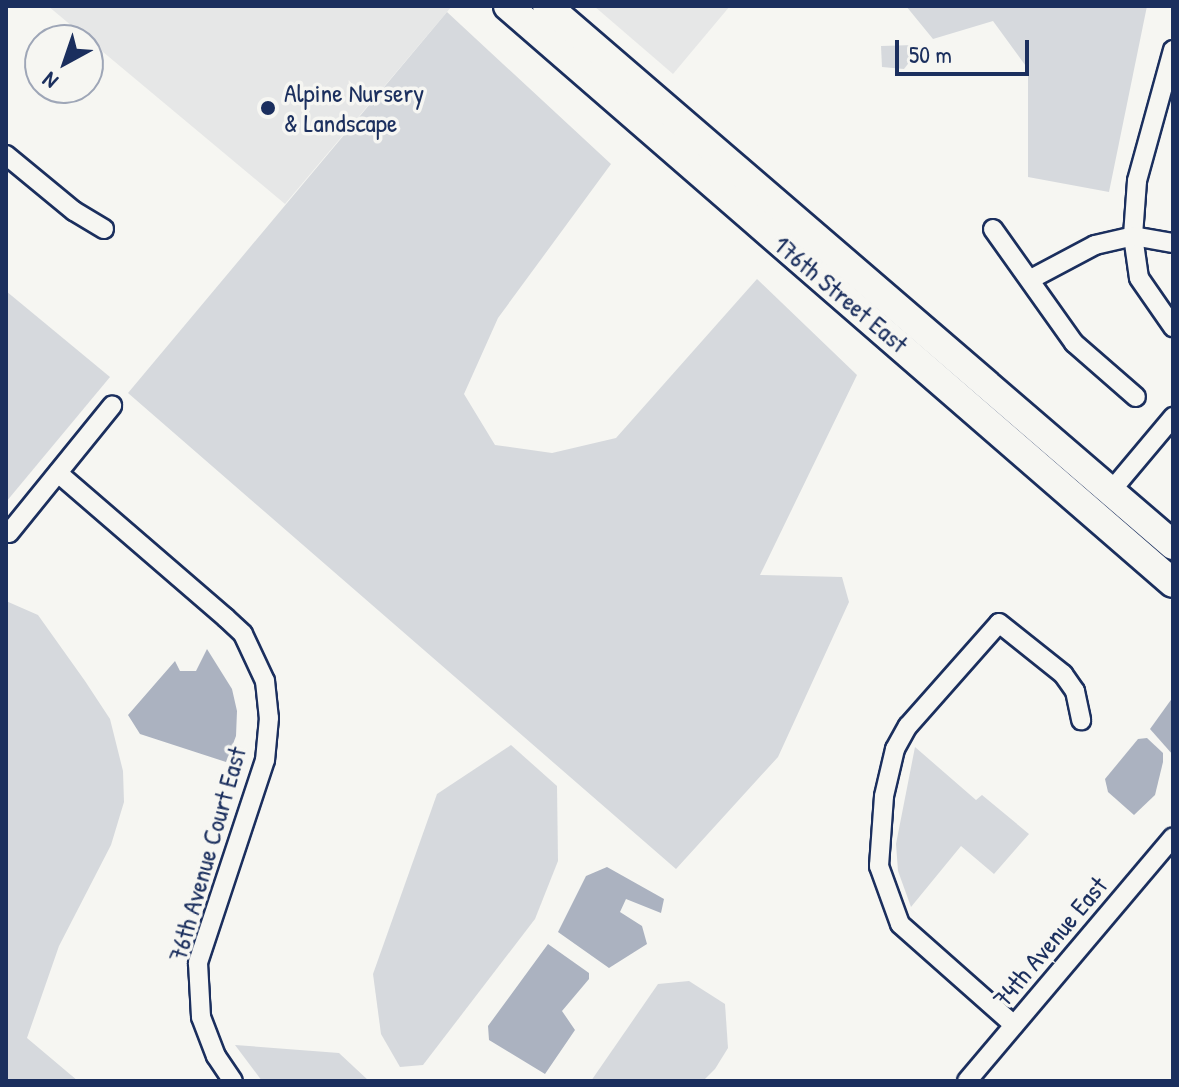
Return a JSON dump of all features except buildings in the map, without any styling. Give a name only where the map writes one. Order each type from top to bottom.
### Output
[{"type":"main road","name":"176th Street East","points":[[508,6],[1036,459],[1173,583]]},
{"type":"main road","name":"176th Street East","points":[[547,6],[1173,545]]},
{"type":"main road","points":[[1036,459],[1091,493],[1111,491]]},
{"type":"street","points":[[1173,50],[1137,181],[1133,236],[1139,278],[1173,327]]},
{"type":"street","points":[[6,155],[74,211],[104,229]]},
{"type":"street","points":[[993,229],[1074,343],[1136,397]]},
{"type":"street","points":[[1031,279],[1095,245],[1133,236],[1173,243]]},
{"type":"street","points":[[9,533],[112,406]]},
{"type":"street","points":[[1111,491],[1173,417]]},
{"type":"street","name":"76th Avenue Court East","points":[[58,473],[243,634],[265,681],[269,718],[265,760],[198,963],[198,997],[209,1041],[233,1081]]},
{"type":"street","points":[[1014,1025],[900,924],[879,866],[884,796],[895,749],[930,697],[999,623],[1063,674],[1075,691],[1081,720]]},
{"type":"street","name":"74th Avenue East","points":[[967,1081],[1173,837]]},
{"type":"shaded area","name":"Alpine Nursery & Landscape","points":[[48,6],[452,6],[285,204],[104,53],[104,24],[70,24]]},
{"type":"shaded area","points":[[594,6],[730,6],[673,74]]},
{"type":"shaded area","points":[[906,6],[1147,6],[1109,192],[1028,177],[1028,69],[993,21],[933,39]]},
{"type":"shaded area","points":[[447,12],[611,164],[498,318],[464,394],[495,445],[552,453],[616,438],[757,279],[857,375],[760,575],[842,577],[849,602],[778,757],[676,869],[128,393]]},
{"type":"shaded area","points":[[914,45],[918,51],[904,69],[882,67],[881,46]]},
{"type":"shaded area","points":[[6,291],[110,377],[6,502]]},
{"type":"shaded area","points":[[6,601],[38,615],[85,681],[110,719],[123,771],[124,802],[111,845],[59,946],[27,1038],[78,1081],[6,1081]]},
{"type":"shaded area","points":[[207,649],[232,689],[237,711],[236,736],[226,762],[140,734],[128,715],[175,661],[180,671],[196,671]]},
{"type":"shaded area","points":[[1173,697],[1173,755],[1150,729]]},
{"type":"shaded area","points":[[1147,738],[1163,753],[1163,762],[1155,795],[1134,815],[1108,792],[1105,779],[1138,739]]},
{"type":"shaded area","points":[[511,745],[557,786],[558,861],[535,919],[423,1065],[400,1067],[381,1034],[373,974],[437,794]]},
{"type":"shaded area","points":[[915,747],[976,800],[982,795],[1029,834],[994,874],[961,846],[911,907],[898,871],[896,844]]},
{"type":"shaded area","points":[[607,867],[664,899],[661,913],[626,899],[620,912],[642,926],[647,944],[609,968],[558,932],[586,876]]},
{"type":"shaded area","points":[[548,944],[589,973],[589,979],[562,1011],[575,1030],[545,1074],[489,1040],[488,1026]]},
{"type":"shaded area","points":[[689,981],[725,1004],[728,1048],[715,1069],[703,1081],[591,1081],[658,984]]},
{"type":"shaded area","points":[[235,1045],[339,1053],[369,1081],[262,1081]]},
{"type":"place","name":"Alpine Nursery & Landscape","points":[[268,108]]}]
